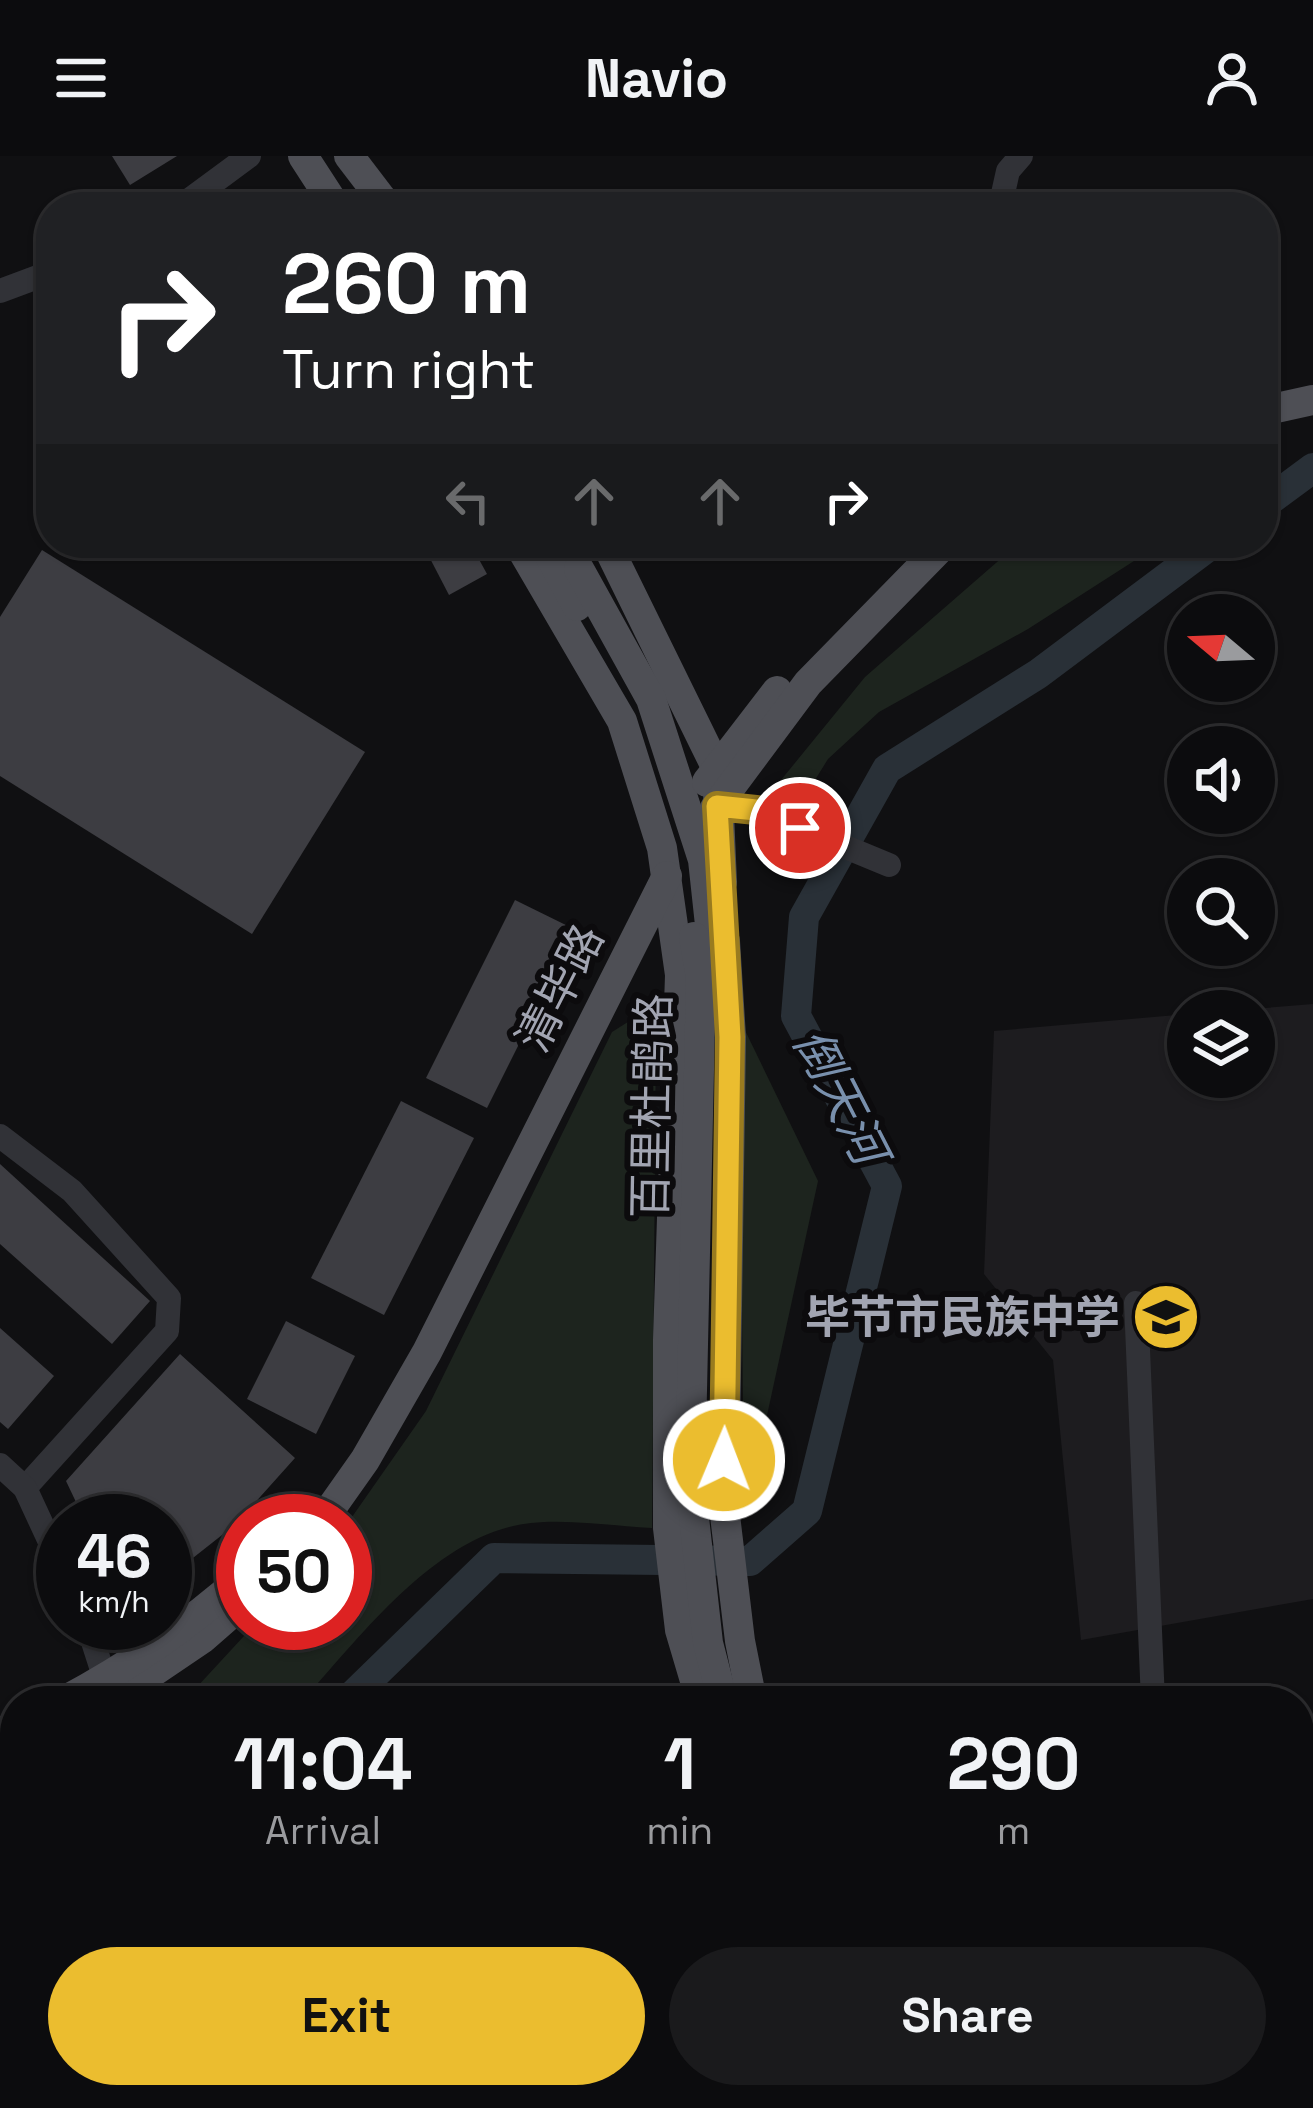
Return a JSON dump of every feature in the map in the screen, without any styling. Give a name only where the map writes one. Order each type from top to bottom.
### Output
[{"type":"main road","points":[[303,156],[325,192]]},
{"type":"main road","points":[[348,156],[373,192]]},
{"type":"main road","points":[[1278,388],[1313,380]]},
{"type":"main road","points":[[1278,408],[1313,400]]},
{"type":"main road","points":[[527,558],[622,721],[662,848],[680,975],[668,1340],[668,1528],[679,1624],[697,1686]]},
{"type":"main road","name":"百里杜鹃路","points":[[551,558],[632,704],[670,805],[701,978],[690,1482],[709,1643],[719,1686]]},
{"type":"main road","name":"百里杜鹃路","points":[[573,558],[651,699],[703,860],[716,990],[711,1488],[738,1686]]},
{"type":"main road","points":[[613,558],[717,769],[730,1037],[724,1507],[749,1686]]},
{"type":"main road","points":[[320,1494],[347,1459],[383,1395],[669,832],[793,670],[917,558]]},
{"type":"main road","name":"清毕路","points":[[341,1494],[427,1352],[686,842],[808,683],[919,558]]},
{"type":"main road","points":[[118,1686],[216,1599]]},
{"type":"main road","points":[[123,1686],[216,1627]]},
{"type":"street","points":[[200,192],[248,156]]},
{"type":"street","points":[[1003,192],[1008,161]]},
{"type":"street","points":[[0,291],[36,278]]},
{"type":"street","points":[[717,806],[756,810],[889,865]]},
{"type":"street","points":[[0,1136],[72,1191],[169,1298],[166,1331],[25,1488]]},
{"type":"street","points":[[1136,1303],[1152,1686]]},
{"type":"street","points":[[0,1465],[25,1488],[36,1512]]},
{"type":"street","points":[[95,1650],[105,1686]]},
{"type":"shaded area","points":[[1002,558],[1139,558],[1028,629],[879,712],[828,759],[797,809],[768,796],[865,677]]},
{"type":"shaded area","name":"毕节市民族中学","points":[[1313,1004],[1313,1599],[1081,1640],[1053,1360],[984,1274],[994,1031],[1167,1016],[1167,1098],[1275,1098],[1275,1007]]},
{"type":"shaded area","points":[[739,1018],[818,1181],[744,1504]]},
{"type":"shaded area","points":[[631,1020],[656,1024],[652,1528],[546,1522],[497,1531],[433,1566],[372,1622],[372,1494],[368,1494],[426,1411],[612,1032]]},
{"type":"shaded area","points":[[231,1650],[347,1650],[315,1686],[198,1686]]},
{"type":"building","points":[[112,156],[177,156],[130,185]]},
{"type":"building","points":[[37,558],[55,558],[365,752],[252,934],[0,776],[0,617]]},
{"type":"building","points":[[430,558],[478,558],[487,574],[449,595]]},
{"type":"building","points":[[515,900],[576,930],[487,1108],[426,1078]]},
{"type":"building","points":[[401,1101],[474,1138],[384,1315],[311,1278]]},
{"type":"building","points":[[0,1164],[150,1301],[112,1344],[0,1244]]},
{"type":"building","points":[[286,1321],[355,1356],[316,1434],[247,1399]]},
{"type":"building","points":[[0,1328],[54,1376],[8,1429],[0,1422]]},
{"type":"building","points":[[180,1354],[295,1458],[263,1494],[216,1494],[216,1540],[192,1559],[192,1494],[72,1494],[66,1481]]},
{"type":"waterway","name":"倒天河","points":[[1278,494],[1313,468]]},
{"type":"waterway","name":"倒天河","points":[[362,1686],[494,1558],[750,1561],[807,1511],[887,1186],[796,1016],[804,917],[887,769],[1038,674],[1193,558]]},
{"type":"place","name":"毕节市民族中学","points":[[1166,1317]]},
{"type":"route","points":[[724,1460],[730,1037],[717,806],[756,810],[800,828]]}]
